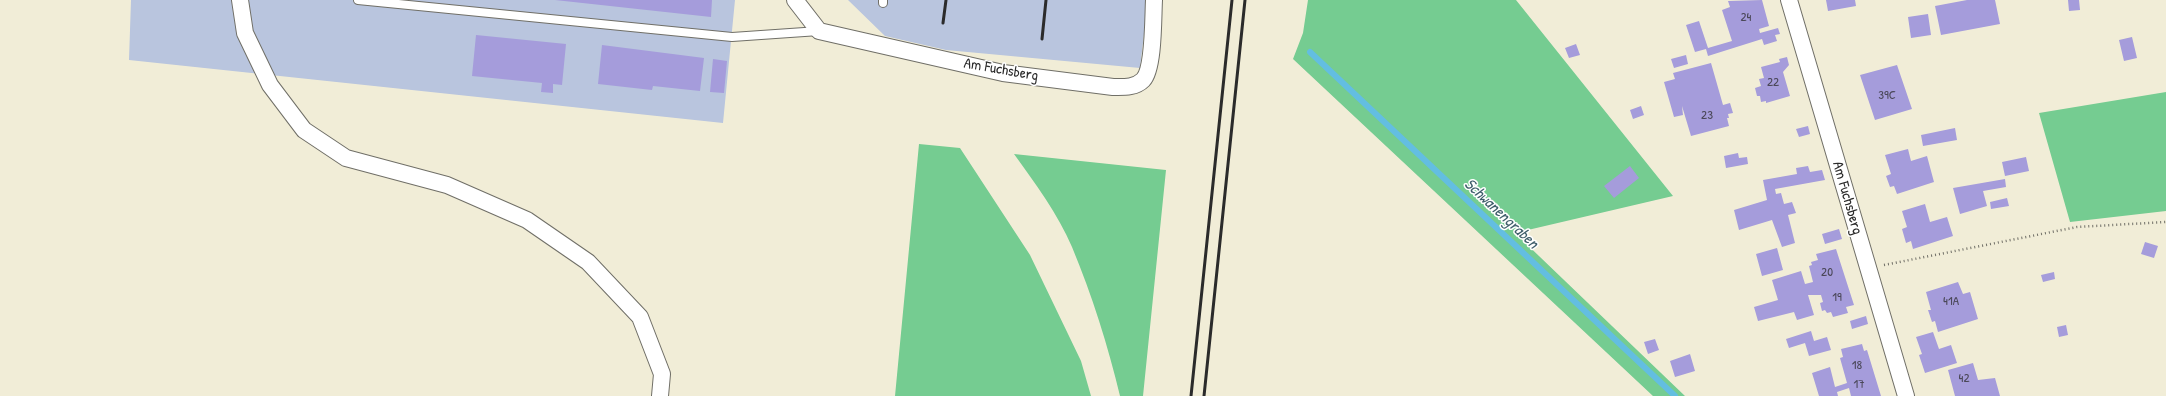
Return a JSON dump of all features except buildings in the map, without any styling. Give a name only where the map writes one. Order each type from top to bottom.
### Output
[{"type":"street","points":[[240,0],[245,33],[270,85],[304,130],[346,158],[447,185],[527,220],[588,262],[640,317],[662,374],[660,396]]},
{"type":"street","points":[[795,0],[819,31]]},
{"type":"street","name":"Am Fuchsberg","points":[[819,31],[1003,73],[1113,87],[1131,86],[1143,80],[1149,67],[1154,0]]},
{"type":"street","name":"Am Fuchsberg","points":[[1789,0],[1906,396]]},
{"type":"lane","points":[[358,0],[732,37],[819,31]]},
{"type":"path","points":[[1868,268],[2077,227],[2166,222]]},
{"type":"shaded area","points":[[131,0],[735,0],[723,123],[129,60]]},
{"type":"shaded area","points":[[848,0],[1148,0],[1140,68],[946,50],[885,36]]},
{"type":"green space","points":[[1308,0],[1516,0],[1673,196],[1515,233],[1685,396],[1653,396],[1293,59],[1303,33]]},
{"type":"green space","points":[[2166,92],[2166,211],[2070,222],[2039,113]]},
{"type":"green space","points":[[919,144],[960,148],[1030,255],[1081,361],[1091,396],[895,396]]},
{"type":"green space","points":[[1014,154],[1166,170],[1143,396],[1120,396],[1099,321],[1072,247],[1053,211]]},
{"type":"waterway","name":"Schwanengraben","points":[[1310,52],[1675,396]]},
{"type":"railway","points":[[943,23],[946,0]]},
{"type":"railway","points":[[1042,39],[1046,0]]},
{"type":"railway","points":[[1191,396],[1232,0]]},
{"type":"railway","points":[[1204,396],[1245,0]]}]
